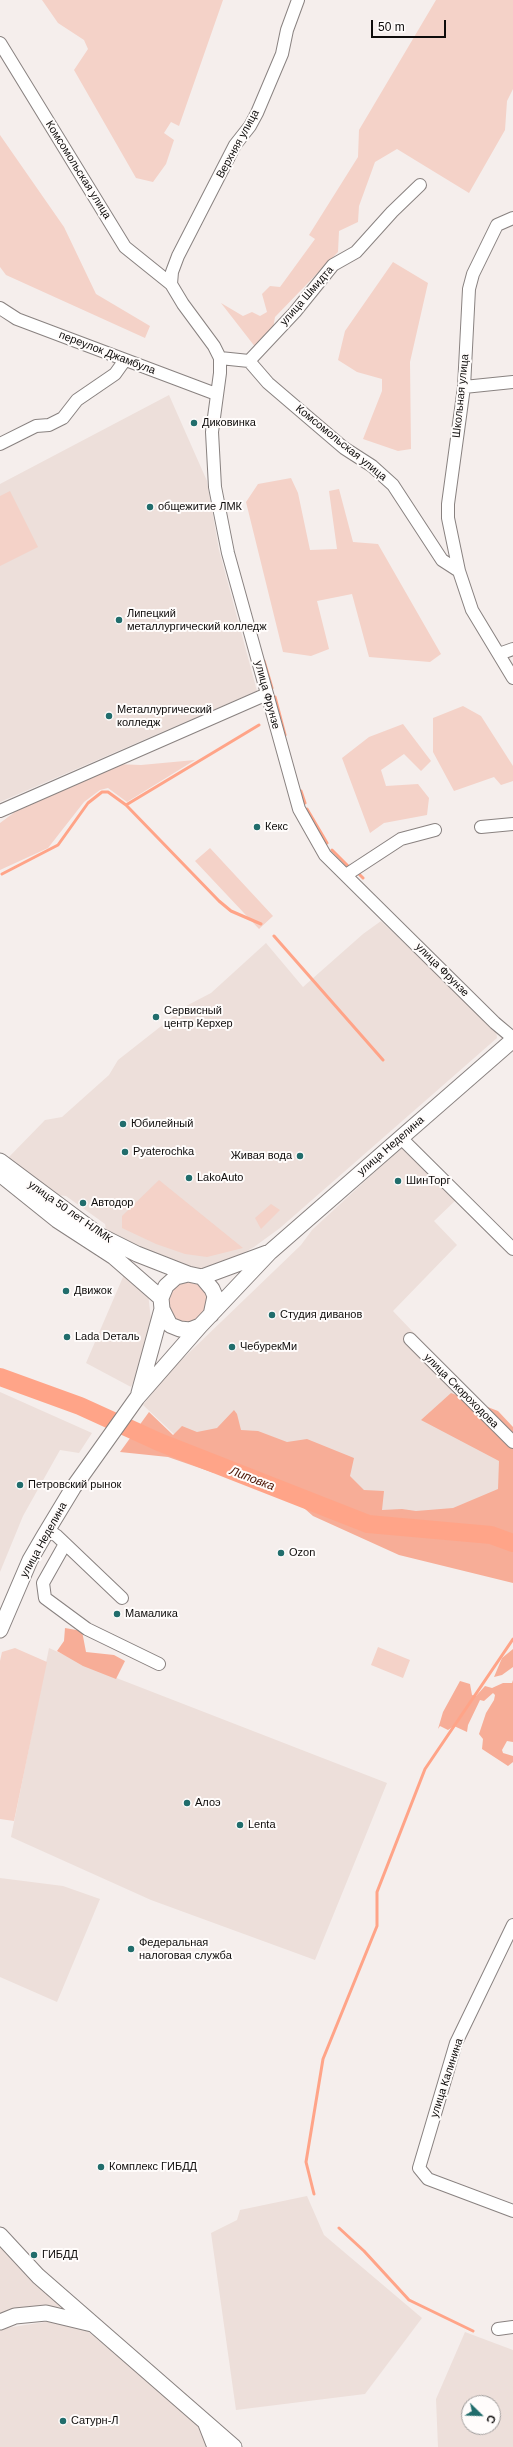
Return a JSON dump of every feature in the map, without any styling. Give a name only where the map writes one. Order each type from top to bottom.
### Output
[{"type":"main road","name":"улица Неделина","points":[[270,1252],[513,1039]]},
{"type":"main road","name":"улица 50 лет НЛМК","points":[[0,1161],[99,1235],[136,1254],[195,1276]]},
{"type":"main road","name":"улица 50 лет НЛМК","points":[[0,1174],[57,1220],[114,1257],[161,1304]]},
{"type":"main road","points":[[138,1397],[166,1286],[176,1277],[195,1276],[270,1252]]},
{"type":"main road","points":[[138,1397],[206,1320],[270,1252]]},
{"type":"main road","points":[[161,1304],[170,1324],[180,1329],[190,1330],[206,1320],[214,1296],[212,1289],[195,1276]]},
{"type":"main road","name":"улица Неделина","points":[[0,1630],[30,1560],[103,1446],[138,1397]]},
{"type":"main road","points":[[0,2235],[38,2276],[234,2447]]},
{"type":"main road","points":[[0,2322],[15,2316],[46,2313],[95,2325]]},
{"type":"main road","points":[[203,2419],[215,2447]]},
{"type":"street","name":"Верхняя улица","points":[[171,284],[172,272],[178,256],[235,145],[250,126],[257,113],[282,54],[287,30],[298,0]]},
{"type":"street","name":"Комсомольская улица","points":[[0,43],[125,247],[171,284]]},
{"type":"street","name":"улица Шмидта","points":[[248,362],[295,312],[333,266],[356,252],[392,212],[420,185]]},
{"type":"street","name":"Школьная улица","points":[[459,571],[448,518],[448,504],[464,387],[470,282],[497,225],[513,218]]},
{"type":"street","points":[[171,284],[183,304],[214,346],[220,358],[248,362]]},
{"type":"street","name":"переулок Джамбула","points":[[0,308],[17,319],[216,394]]},
{"type":"street","name":"улица Фрунзе","points":[[220,358],[220,373],[212,432],[215,487],[228,553],[299,810],[325,855],[513,1039]]},
{"type":"street","points":[[0,444],[36,426],[49,425],[63,418],[77,400],[115,374],[125,360]]},
{"type":"street","name":"Комсомольская улица","points":[[248,362],[273,388],[344,448],[372,466],[393,485],[442,560],[459,571]]},
{"type":"street","points":[[464,387],[513,382]]},
{"type":"street","points":[[459,571],[472,610],[500,654],[513,678]]},
{"type":"street","points":[[500,654],[513,649]]},
{"type":"street","points":[[0,811],[267,694]]},
{"type":"street","points":[[481,826],[513,824]]},
{"type":"street","points":[[346,875],[401,839],[435,830]]},
{"type":"street","points":[[401,1138],[513,1250]]},
{"type":"street","name":"улица Скороходова","points":[[410,1339],[513,1442]]},
{"type":"street","points":[[48,1530],[122,1598]]},
{"type":"street","points":[[65,1544],[43,1583],[45,1598],[87,1629],[159,1664]]},
{"type":"street","name":"улица Калинина","points":[[513,1925],[456,2043],[419,2168],[428,2179],[513,2211]]},
{"type":"street","points":[[498,2329],[513,2327]]},
{"type":"shaded area","points":[[42,0],[223,0],[179,126],[171,122],[164,133],[174,140],[166,164],[153,182],[136,178],[74,70],[88,49],[84,40],[58,23]]},
{"type":"shaded area","points":[[436,0],[513,0],[513,89],[507,101],[505,130],[469,193],[397,149],[375,162],[359,206],[358,222],[339,231],[338,252],[275,317],[273,329],[256,348],[221,303],[243,316],[252,312],[260,316],[267,312],[262,294],[270,286],[280,287],[315,239],[309,235],[358,157],[359,130]]},
{"type":"shaded area","points":[[0,135],[64,227],[96,294],[150,326],[145,338],[6,275],[0,267]]},
{"type":"shaded area","points":[[393,262],[428,283],[410,362],[411,449],[398,451],[363,439],[382,391],[382,379],[357,372],[338,360],[345,331]]},
{"type":"shaded area","name":"Липецкий металлургический колледж","points":[[169,395],[207,481],[219,550],[257,691],[0,802],[0,484]]},
{"type":"shaded area","points":[[291,478],[298,493],[310,550],[337,549],[329,491],[339,489],[353,542],[378,544],[441,654],[430,662],[369,657],[352,594],[317,601],[329,649],[311,656],[283,652],[246,502],[258,484]]},
{"type":"shaded area","points":[[10,491],[38,547],[0,566],[0,496]]},
{"type":"shaded area","points":[[463,706],[481,716],[513,766],[513,781],[501,785],[494,777],[454,791],[433,752],[433,718]]},
{"type":"shaded area","points":[[403,724],[431,761],[421,771],[404,754],[381,770],[386,786],[418,784],[429,798],[427,815],[384,823],[370,833],[342,758],[369,737]]},
{"type":"shaded area","points":[[195,760],[127,802],[108,788],[100,790],[84,802],[48,848],[0,870],[0,823],[27,803],[114,764],[141,765]]},
{"type":"shaded area","points":[[210,848],[273,916],[259,929],[195,861]]},
{"type":"shaded area","points":[[381,921],[496,1030],[497,1038],[280,1228],[254,1247],[226,1263],[202,1269],[183,1267],[146,1253],[106,1230],[105,1224],[66,1196],[57,1195],[7,1159],[45,1120],[62,1117],[109,1075],[118,1060],[188,1005],[211,993],[266,943],[303,987],[363,934]]},
{"type":"shaded area","points":[[404,1145],[456,1200],[434,1221],[457,1245],[393,1311],[513,1437],[513,1483],[477,1526],[379,1517],[177,1437],[143,1405],[169,1372],[301,1245],[312,1230]]},
{"type":"shaded area","points":[[159,1180],[243,1248],[207,1257],[185,1254],[156,1244],[122,1228],[122,1216]]},
{"type":"shaded area","points":[[271,1204],[280,1210],[261,1229],[255,1218]]},
{"type":"shaded area","points":[[126,1270],[148,1293],[151,1320],[142,1364],[131,1387],[86,1363]]},
{"type":"shaded area","points":[[183,1282],[198,1284],[208,1295],[205,1316],[187,1326],[169,1316],[166,1296],[170,1289]]},
{"type":"shaded area","name":"Петровский рынок","points":[[0,1392],[92,1433],[79,1453],[60,1450],[23,1516],[0,1572]]},
{"type":"shaded area","points":[[451,1393],[498,1411],[513,1427],[513,1583],[399,1555],[313,1516],[265,1474],[256,1474],[225,1462],[214,1473],[168,1457],[120,1452],[149,1412],[173,1435],[182,1426],[197,1432],[217,1428],[234,1410],[237,1414],[241,1430],[258,1431],[287,1442],[307,1439],[354,1458],[350,1476],[364,1490],[384,1491],[382,1510],[402,1509],[416,1511],[453,1508],[498,1489],[499,1461],[421,1420]]},
{"type":"shaded area","points":[[65,1628],[82,1631],[86,1652],[114,1655],[125,1661],[116,1679],[83,1666],[57,1651],[64,1641]]},
{"type":"shaded area","points":[[378,1647],[410,1660],[403,1678],[371,1665]]},
{"type":"shaded area","points":[[15,1648],[47,1662],[14,1821],[0,1819],[0,1661],[2,1652]]},
{"type":"shaded area","points":[[49,1648],[119,1679],[387,1783],[315,1960],[151,1900],[11,1837]]},
{"type":"shaded area","points":[[513,1649],[513,1667],[502,1675],[494,1677],[502,1658]]},
{"type":"shaded area","points":[[513,1680],[513,1742],[507,1741],[502,1750],[503,1753],[513,1756],[513,1762],[508,1766],[482,1749],[483,1739],[479,1734],[486,1713],[494,1700],[495,1695],[493,1693],[484,1701],[480,1700],[468,1725],[467,1732],[454,1726],[448,1730],[440,1726],[438,1729],[443,1712],[460,1681],[470,1684],[472,1695],[476,1696],[485,1686],[492,1688],[503,1683],[512,1683]]},
{"type":"shaded area","points":[[0,1878],[63,1886],[100,1899],[57,2002],[0,1977]]},
{"type":"shaded area","points":[[307,2196],[324,2235],[422,2318],[365,2394],[236,2410],[211,2233],[237,2220],[240,2210]]},
{"type":"shaded area","points":[[0,2243],[23,2272],[65,2307],[6,2311],[0,2313]]},
{"type":"shaded area","points":[[51,2321],[85,2329],[203,2427],[207,2447],[0,2447],[0,2329]]},
{"type":"shaded area","points":[[465,2332],[513,2350],[513,2447],[438,2447],[436,2399]]},
{"type":"waterway","points":[[264,661],[272,688]]},
{"type":"waterway","points":[[275,697],[285,735]]},
{"type":"waterway","points":[[126,805],[259,725]]},
{"type":"waterway","points":[[301,791],[305,803]]},
{"type":"waterway","points":[[2,874],[58,845],[88,803],[102,792],[108,792],[126,805],[219,901],[231,911],[261,924]]},
{"type":"waterway","points":[[307,809],[327,843]]},
{"type":"waterway","points":[[332,850],[349,867]]},
{"type":"waterway","points":[[358,873],[363,878]]},
{"type":"waterway","points":[[274,936],[383,1060]]},
{"type":"waterway","name":"Липовка","points":[[0,1377],[80,1406],[159,1442],[368,1524],[491,1535],[513,1543]]},
{"type":"waterway","points":[[314,2194],[306,2162],[323,2059],[377,1926],[377,1892],[425,1769],[513,1639]]},
{"type":"waterway","points":[[339,2228],[364,2251],[409,2300],[473,2331]]},
{"type":"place","name":"Диковинка","points":[[194,423]]},
{"type":"place","name":"общежитие ЛМК","points":[[150,507]]},
{"type":"place","name":"Липецкий металлургический колледж","points":[[119,620]]},
{"type":"place","name":"Металлургический колледж","points":[[109,716]]},
{"type":"place","name":"Кекс","points":[[257,827]]},
{"type":"place","name":"Сервисный центр Керхер","points":[[156,1017]]},
{"type":"place","name":"Юбилейный","points":[[123,1124]]},
{"type":"place","name":"Pyaterochka","points":[[125,1152]]},
{"type":"place","name":"Живая вода","points":[[300,1156]]},
{"type":"place","name":"LakoAuto","points":[[189,1178]]},
{"type":"place","name":"ШинТорг","points":[[398,1181]]},
{"type":"place","name":"Автодор","points":[[83,1203]]},
{"type":"place","name":"Движок","points":[[66,1291]]},
{"type":"place","name":"Студия диванов","points":[[272,1315]]},
{"type":"place","name":"Lada Dеталь","points":[[67,1337]]},
{"type":"place","name":"ЧебурекМи","points":[[232,1347]]},
{"type":"place","name":"Петровский рынок","points":[[20,1485]]},
{"type":"place","name":"Ozon","points":[[281,1553]]},
{"type":"place","name":"Мамалика","points":[[117,1614]]},
{"type":"place","name":"Алоэ","points":[[187,1803]]},
{"type":"place","name":"Lenta","points":[[240,1825]]},
{"type":"place","name":"Федеральная налоговая служба","points":[[131,1949]]},
{"type":"place","name":"Комплекс ГИБДД","points":[[101,2167]]},
{"type":"place","name":"ГИБДД","points":[[34,2255]]},
{"type":"place","name":"Сатурн-Л","points":[[63,2421]]}]
